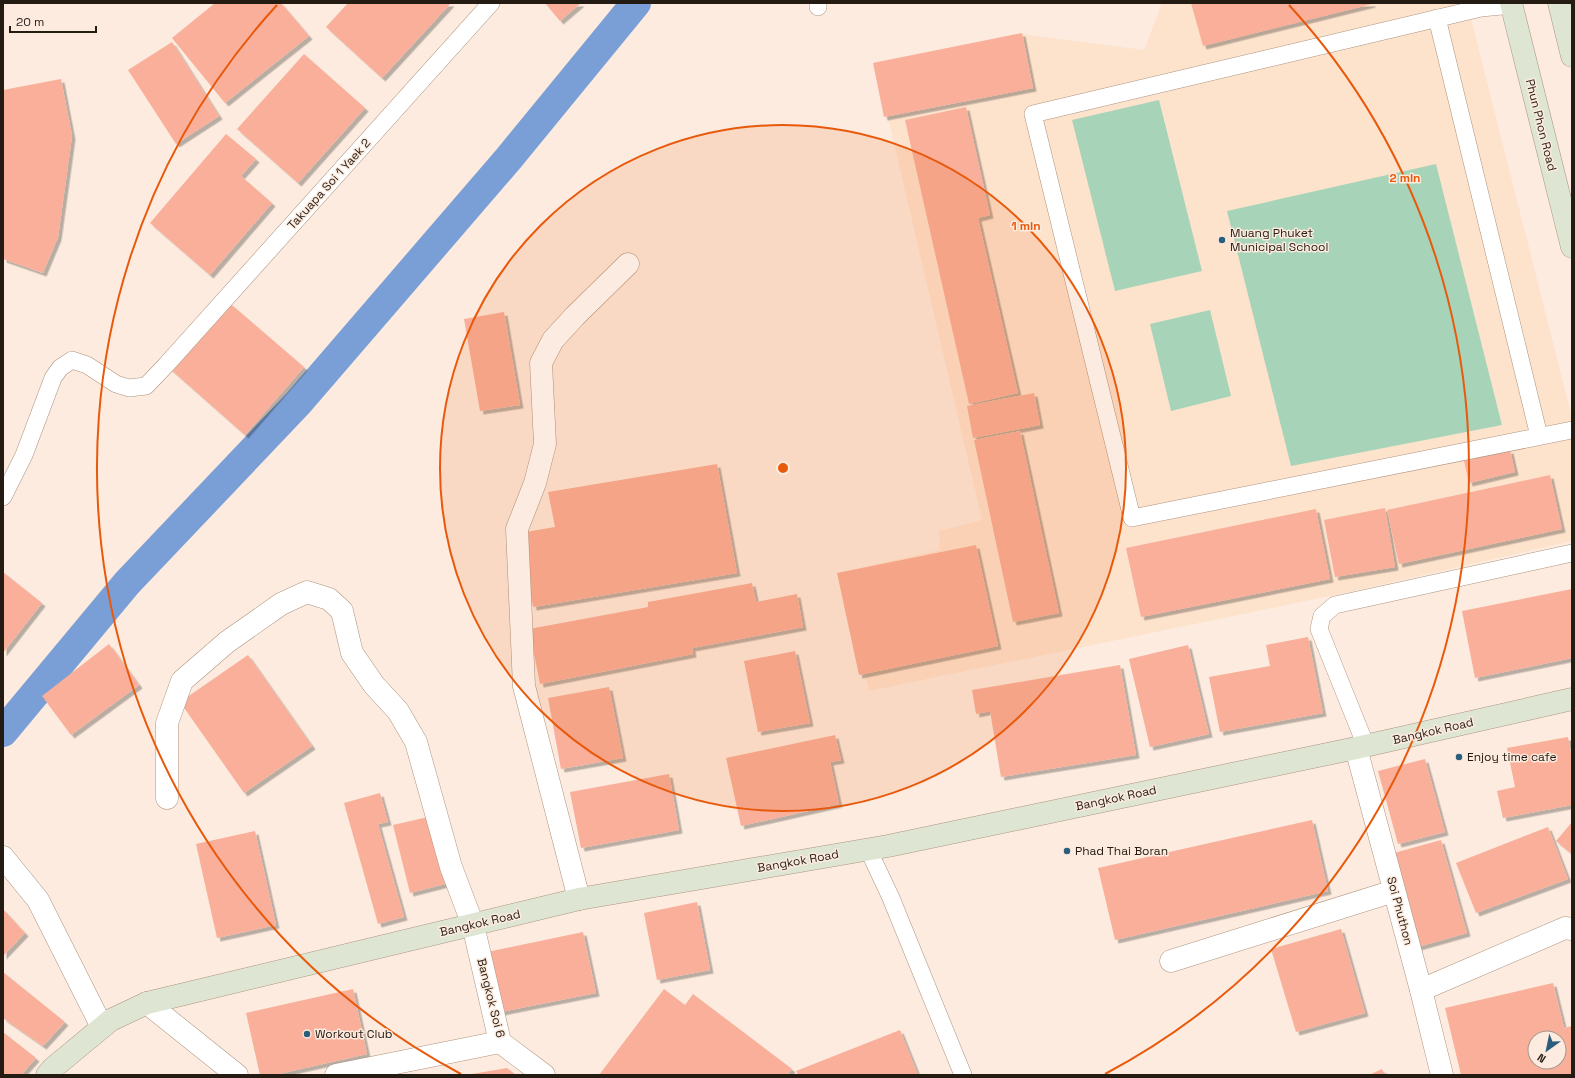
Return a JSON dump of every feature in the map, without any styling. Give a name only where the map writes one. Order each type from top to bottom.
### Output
[{"type":"main road","points":[[1559,3],[1572,56]]},
{"type":"main road","name":"Phun Phon Road","points":[[1511,4],[1572,247]]},
{"type":"main road","name":"Bangkok Road","points":[[54,1073],[111,1020],[147,1003],[579,899],[868,849],[1361,747],[1572,700]]},
{"type":"street","points":[[579,899],[524,686],[517,529],[536,483],[545,444],[541,363],[553,340],[628,264]]},
{"type":"street","name":"Bangkok Soi 6","points":[[167,798],[167,723],[182,681],[226,642],[281,604],[307,592],[329,599],[342,611],[352,653],[374,685],[398,711],[416,742],[451,867],[473,925],[500,1042],[544,1075]]},
{"type":"street","name":"Soi Phuthon","points":[[1361,747],[1394,891],[1442,1075]]},
{"type":"street","points":[[3,857],[38,900],[102,1027]]},
{"type":"street","points":[[1171,962],[1394,891]]},
{"type":"street","points":[[1421,990],[1565,928],[1572,929]]},
{"type":"street","points":[[147,1003],[237,1075]]},
{"type":"street","points":[[336,1075],[500,1042]]},
{"type":"lane","name":"Takuapa Soi 1 Yaek 2","points":[[3,497],[24,455],[53,378],[60,368],[72,360],[88,365],[116,384],[129,388],[146,386],[491,3]]},
{"type":"lane","points":[[1511,4],[1481,8],[1437,18],[1033,114],[1132,518],[1572,430]]},
{"type":"lane","points":[[1437,18],[1540,436]]},
{"type":"lane","points":[[1361,747],[1319,629],[1322,616],[1335,604],[1572,553]]},
{"type":"lane","points":[[868,849],[891,898],[963,1075]]},
{"type":"shaded area","name":"Muang Phuket Municipal School","points":[[1162,3],[1467,3],[1572,418],[1572,541],[1349,592],[869,691],[842,572],[940,550],[939,531],[982,520],[875,62],[1020,34],[1144,50]]},
{"type":"green space","points":[[1159,100],[1202,271],[1115,291],[1072,120]]},
{"type":"green space","points":[[1436,164],[1502,425],[1291,466],[1227,211]]},
{"type":"green space","points":[[1210,310],[1231,396],[1171,411],[1150,324]]},
{"type":"building","points":[[215,3],[281,3],[309,36],[225,103],[172,38]]},
{"type":"building","points":[[348,3],[451,3],[382,78],[326,27]]},
{"type":"building","points":[[545,3],[581,3],[560,21]]},
{"type":"building","points":[[1191,3],[1372,3],[1372,4],[1203,46]]},
{"type":"building","points":[[1022,33],[1033,88],[884,117],[873,63]]},
{"type":"building","points":[[172,42],[219,116],[176,144],[128,70]]},
{"type":"building","points":[[304,54],[365,108],[298,183],[237,129]]},
{"type":"building","points":[[61,79],[72,136],[58,237],[43,273],[3,259],[3,90]]},
{"type":"building","points":[[966,107],[990,215],[978,218],[1018,393],[969,404],[905,120]]},
{"type":"building","points":[[226,134],[256,159],[241,176],[272,203],[210,275],[150,223]]},
{"type":"building","points":[[226,300],[304,367],[245,435],[168,367]]},
{"type":"building","points":[[504,312],[520,405],[480,411],[464,319]]},
{"type":"building","points":[[1034,393],[1040,425],[973,438],[967,406]]},
{"type":"building","points":[[1020,431],[1059,613],[1013,622],[974,440]]},
{"type":"building","points":[[1510,450],[1515,472],[1469,483],[1464,461]]},
{"type":"building","points":[[717,464],[737,573],[533,607],[520,533],[555,527],[548,492]]},
{"type":"building","points":[[1550,475],[1562,529],[1399,564],[1387,510]]},
{"type":"building","points":[[1385,508],[1395,567],[1335,577],[1324,520]]},
{"type":"building","points":[[1316,509],[1330,579],[1141,617],[1126,548]]},
{"type":"building","points":[[976,545],[998,646],[859,675],[837,573]]},
{"type":"building","points":[[3,572],[42,603],[3,653]]},
{"type":"building","points":[[752,583],[756,602],[797,594],[803,627],[692,648],[693,654],[540,684],[529,629],[648,607],[648,602]]},
{"type":"building","points":[[1572,589],[1572,658],[1475,678],[1462,611]]},
{"type":"building","points":[[1308,637],[1323,713],[1220,732],[1209,677],[1270,666],[1266,645]]},
{"type":"building","points":[[109,644],[139,685],[71,735],[42,696]]},
{"type":"building","points":[[1188,645],[1209,734],[1150,747],[1129,659]]},
{"type":"building","points":[[795,651],[810,723],[758,732],[744,661]]},
{"type":"building","points":[[248,655],[312,746],[244,793],[180,702]]},
{"type":"building","points":[[1120,665],[1136,755],[1001,777],[990,711],[976,714],[972,690]]},
{"type":"building","points":[[609,687],[623,758],[561,769],[548,698]]},
{"type":"building","points":[[835,735],[841,760],[830,762],[839,804],[741,826],[726,758]]},
{"type":"building","points":[[1568,737],[1572,759],[1572,805],[1503,818],[1497,791],[1515,787],[1507,748]]},
{"type":"building","points":[[1425,759],[1445,832],[1398,844],[1378,771]]},
{"type":"building","points":[[669,774],[679,830],[581,848],[570,792]]},
{"type":"building","points":[[380,793],[388,822],[378,824],[404,917],[378,924],[344,803]]},
{"type":"building","points":[[428,817],[445,884],[410,893],[393,825]]},
{"type":"building","points":[[1312,820],[1328,891],[1115,940],[1098,868]]},
{"type":"building","points":[[1572,822],[1572,854],[1556,841]]},
{"type":"building","points":[[1548,827],[1568,879],[1476,913],[1456,863]]},
{"type":"building","points":[[255,831],[276,925],[217,938],[196,844]]},
{"type":"building","points":[[1441,840],[1467,933],[1414,948],[1387,855]]},
{"type":"building","points":[[697,902],[710,970],[657,980],[644,913]]},
{"type":"building","points":[[3,909],[25,933],[3,956]]},
{"type":"building","points":[[1341,929],[1365,1013],[1296,1032],[1271,949]]},
{"type":"building","points":[[583,932],[596,993],[501,1012],[487,952]]},
{"type":"building","points":[[3,972],[65,1022],[43,1046],[3,1018]]},
{"type":"building","points":[[1553,983],[1564,1028],[1572,1026],[1572,1075],[1461,1075],[1445,1008]]},
{"type":"building","name":"Workout Club","points":[[353,989],[367,1054],[274,1075],[260,1075],[246,1013]]},
{"type":"building","points":[[664,989],[685,1005],[693,994],[792,1069],[787,1075],[599,1075]]},
{"type":"building","points":[[900,1030],[918,1075],[798,1075],[796,1071]]},
{"type":"building","points":[[3,1032],[36,1058],[21,1075],[3,1075]]},
{"type":"building","points":[[507,1068],[516,1075],[472,1075],[472,1074]]},
{"type":"building","points":[[1382,1069],[1385,1075],[1369,1075]]},
{"type":"waterway","points":[[3,732],[127,583],[298,403],[509,158],[636,3]]},
{"type":"place","name":"Muang Phuket Municipal School","points":[[1222,240]]},
{"type":"place","name":"Enjoy time cafe","points":[[1459,757]]},
{"type":"place","name":"Phad Thai Boran","points":[[1067,851]]},
{"type":"place","name":"Workout Club","points":[[307,1034]]}]
